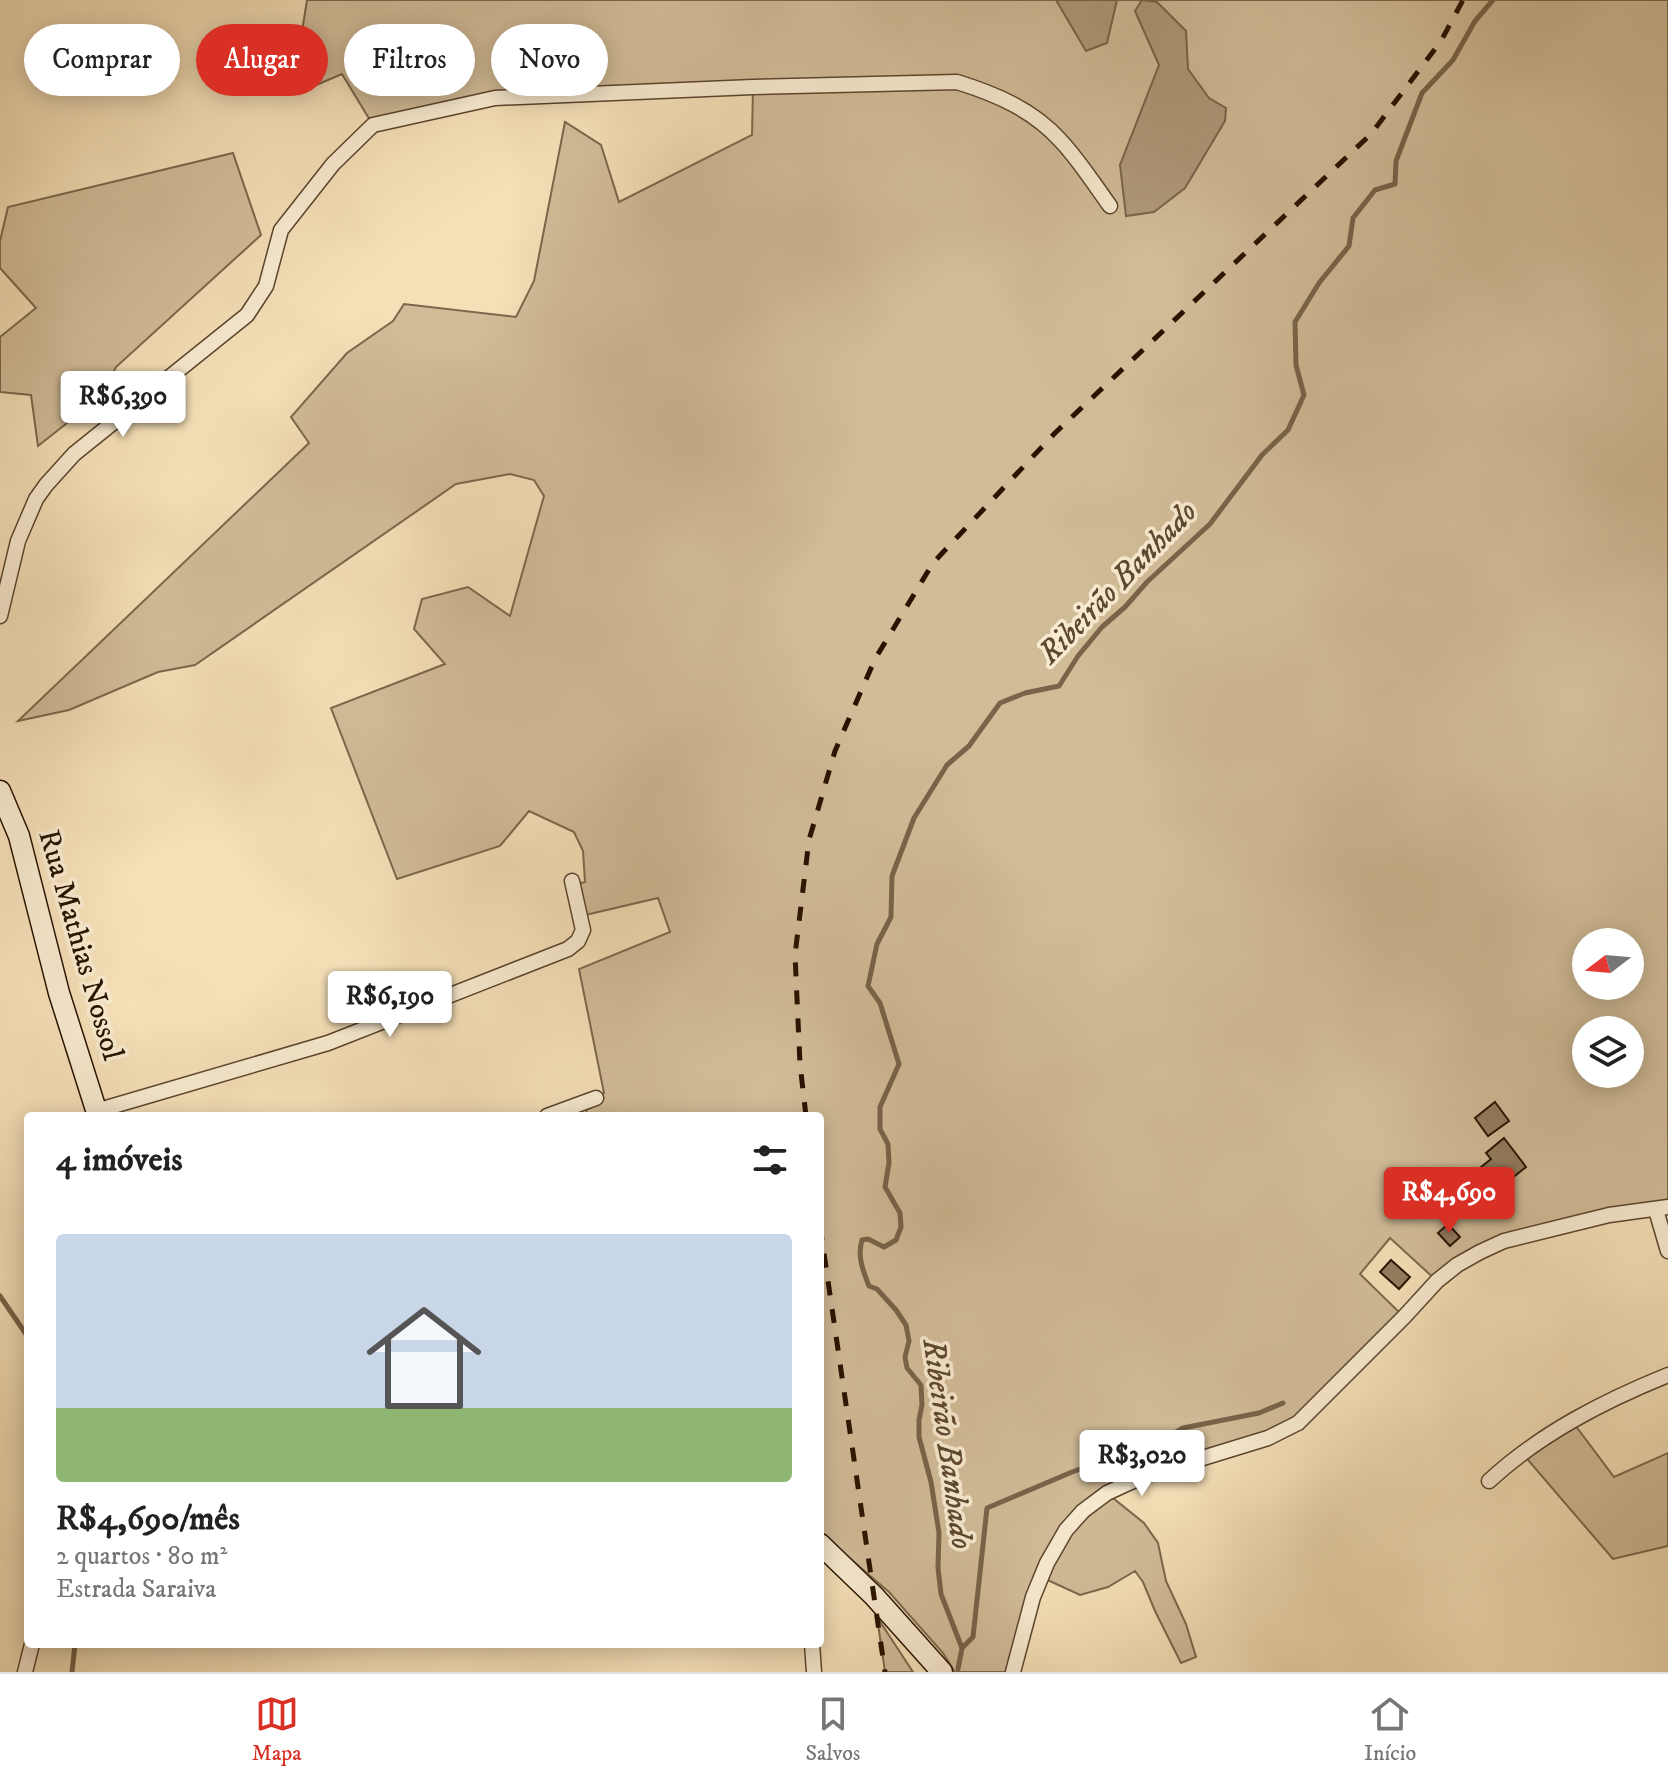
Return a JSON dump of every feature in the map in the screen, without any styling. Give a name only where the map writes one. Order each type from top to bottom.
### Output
[{"type":"street","points":[[0,616],[18,541],[36,499],[46,485],[74,454],[247,315],[266,286],[281,230],[333,164],[373,125],[495,98],[957,82],[990,92],[1024,110],[1060,139],[1110,206]]},
{"type":"street","name":"Rua Mathias Nossol","points":[[0,791],[19,836],[59,993],[97,1112]]},
{"type":"street","points":[[100,1112],[328,1043],[568,949],[578,941],[583,930],[572,881]]},
{"type":"street","points":[[558,1112],[596,1098]]},
{"type":"street","points":[[1013,1672],[1033,1597],[1047,1563],[1066,1530],[1083,1511],[1107,1493],[1144,1476],[1255,1443],[1298,1423],[1437,1281],[1457,1265],[1504,1241],[1609,1215],[1662,1208],[1668,1251]]},
{"type":"street","points":[[1489,1481],[1509,1462],[1592,1409],[1668,1375]]},
{"type":"street","points":[[824,1549],[874,1596],[942,1672]]},
{"type":"street","points":[[25,1672],[31,1648]]},
{"type":"street","points":[[812,1648],[814,1672]]},
{"type":"shaded area","points":[[307,0],[1668,0],[1668,1207],[1504,1241],[1437,1281],[1390,1238],[1360,1274],[1404,1317],[1298,1423],[1108,1494],[1144,1523],[1158,1543],[1166,1581],[1186,1624],[1196,1657],[1181,1663],[1135,1571],[1108,1587],[1080,1595],[1041,1577],[1013,1672],[955,1672],[943,1653],[889,1592],[824,1536],[824,1112],[587,1112],[584,1103],[604,1093],[579,969],[670,932],[658,898],[581,916],[573,885],[585,882],[583,851],[574,832],[529,811],[500,846],[397,879],[331,708],[445,664],[414,629],[422,599],[468,587],[510,616],[544,496],[534,480],[510,474],[456,484],[195,665],[158,672],[69,710],[18,721],[309,443],[291,417],[347,353],[393,321],[404,304],[516,317],[534,281],[565,122],[601,145],[619,202],[752,135],[753,88],[608,94],[608,24],[491,24],[491,96],[565,96],[495,99],[373,125],[355,96],[475,96],[475,24],[344,24],[344,77],[342,74],[328,80],[328,24],[303,24]]},
{"type":"shaded area","points":[[1056,0],[1117,0],[1107,43],[1086,51]]},
{"type":"shaded area","points":[[1142,0],[1157,2],[1186,31],[1188,69],[1209,98],[1226,108],[1225,121],[1185,188],[1154,212],[1126,216],[1120,165],[1159,65],[1135,11]]},
{"type":"shaded area","points":[[233,153],[261,235],[116,367],[100,397],[38,446],[31,395],[0,392],[0,337],[36,308],[0,268],[0,241],[8,207]]},
{"type":"shaded area","points":[[1572,1421],[1614,1477],[1668,1453],[1668,1546],[1613,1559],[1522,1453]]},
{"type":"shaded area","points":[[877,1617],[913,1672],[885,1672]]},
{"type":"building","points":[[1495,1102],[1509,1121],[1488,1136],[1475,1118]]},
{"type":"building","points":[[1504,1138],[1526,1167],[1506,1183],[1512,1192],[1495,1206],[1486,1195],[1490,1191],[1475,1172],[1491,1159],[1486,1153]]},
{"type":"building","points":[[1448,1224],[1460,1237],[1450,1246],[1438,1233]]},
{"type":"building","points":[[1391,1260],[1410,1277],[1399,1289],[1380,1272]]},
{"type":"waterway","name":"Ribeirão Banhado","points":[[958,1669],[962,1648],[941,1594],[939,1533],[931,1482],[919,1437],[921,1385],[907,1368],[905,1357],[909,1341],[906,1325],[877,1289],[869,1286],[860,1258],[862,1240],[868,1239],[884,1247],[896,1240],[901,1227],[900,1213],[885,1187],[888,1144],[880,1129],[880,1107],[899,1064],[880,1003],[868,986],[877,944],[891,917],[892,876],[914,818],[947,765],[969,746],[1000,703],[1025,693],[1059,686],[1102,627],[1210,524],[1262,455],[1288,430],[1304,395],[1296,365],[1295,322],[1319,283],[1349,246],[1353,218],[1375,190],[1395,184],[1396,161],[1422,93],[1453,60],[1475,21],[1493,0]]},
{"type":"waterway","points":[[0,1296],[24,1331]]},
{"type":"waterway","points":[[962,1648],[973,1637],[987,1508],[1072,1472],[1166,1438],[1183,1428],[1259,1413],[1283,1403]]},
{"type":"waterway","points":[[72,1672],[75,1648]]},
{"type":"railway","points":[[806,1112],[795,955],[809,840],[835,751],[875,659],[933,563],[1055,433],[1371,134],[1441,41],[1463,0]]},
{"type":"railway","points":[[824,1253],[885,1672]]}]
